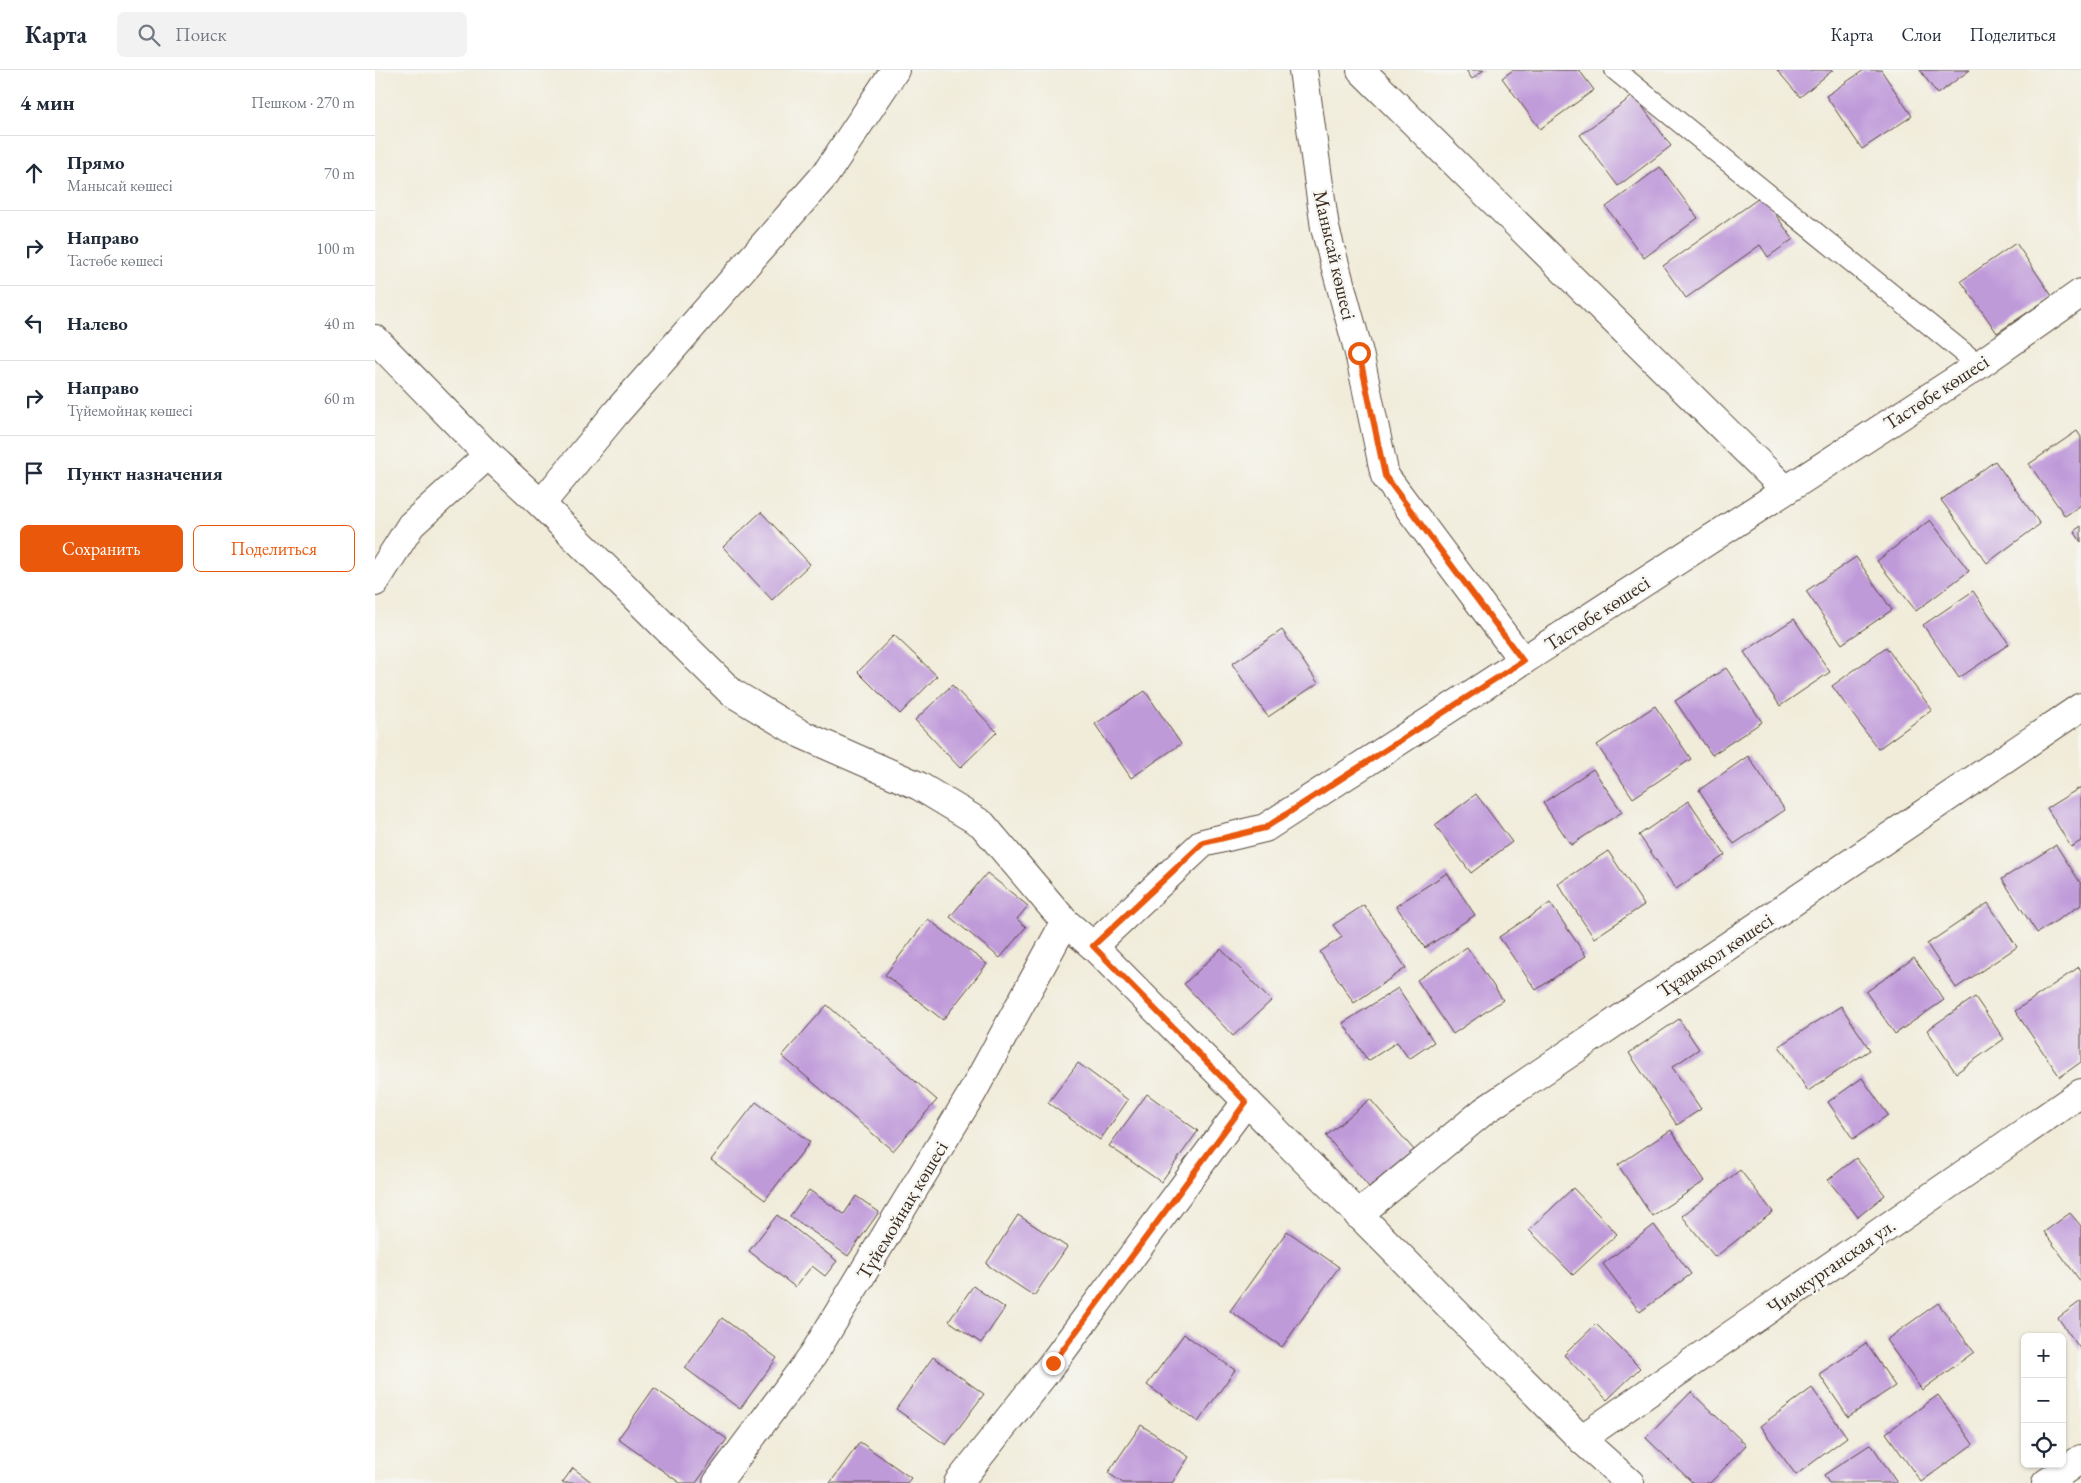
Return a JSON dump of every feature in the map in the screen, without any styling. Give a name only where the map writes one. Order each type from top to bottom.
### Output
[{"type":"street","points":[[541,504],[616,413],[825,175],[895,70]]},
{"type":"street","name":"Манысай көшесі","points":[[1303,70],[1325,228],[1359,353],[1385,476],[1523,661]]},
{"type":"street","points":[[1361,70],[1786,490]]},
{"type":"street","name":"Тастөбе көшесі","points":[[1093,946],[1203,843],[1265,828],[1979,365],[2081,293]]},
{"type":"street","points":[[375,339],[488,455],[541,504],[731,692],[801,734],[919,786],[982,824],[1065,922],[1093,946],[1581,1439],[1630,1483]]},
{"type":"street","points":[[375,582],[411,524],[488,455]]},
{"type":"street","name":"Тұздықол көшесі","points":[[1358,1215],[1484,1111],[2081,707]]},
{"type":"street","name":"Түйемойнақ көшесі","points":[[717,1483],[813,1355],[839,1314],[971,1095],[1065,922]]},
{"type":"street","name":"Чимкурганская ул.","points":[[1581,1439],[2081,1093]]},
{"type":"street","points":[[958,1483],[1053,1363],[1246,1102]]},
{"type":"street","points":[[2046,1483],[2081,1459]]},
{"type":"lane","points":[[1615,70],[1979,365]]},
{"type":"building","points":[[1466,70],[1484,70],[1472,79]]},
{"type":"building","points":[[1513,70],[1579,70],[1594,90],[1540,129],[1502,78]]},
{"type":"building","points":[[1777,70],[1833,70],[1800,97]]},
{"type":"building","points":[[1864,70],[1881,70],[1912,116],[1862,149],[1826,96]]},
{"type":"building","points":[[1920,70],[1970,70],[1937,94]]},
{"type":"building","points":[[1634,95],[1671,146],[1618,186],[1580,135]]},
{"type":"building","points":[[1660,167],[1698,218],[1644,258],[1606,207]]},
{"type":"building","points":[[1762,196],[1793,239],[1768,257],[1760,245],[1686,298],[1663,266]]},
{"type":"building","points":[[2016,243],[2052,296],[1997,333],[1961,281]]},
{"type":"building","points":[[2077,431],[2081,437],[2081,505],[2065,516],[2029,464]]},
{"type":"building","points":[[1995,461],[2040,524],[1987,563],[1941,500]]},
{"type":"building","points":[[761,512],[810,564],[772,600],[723,547]]},
{"type":"building","points":[[1930,520],[1969,571],[1916,611],[1877,561]]},
{"type":"building","points":[[2081,526],[2081,542],[2074,531]]},
{"type":"building","points":[[1856,557],[1892,610],[1842,644],[1806,591]]},
{"type":"building","points":[[1973,591],[2009,644],[1959,678],[1923,625]]},
{"type":"building","points":[[1794,619],[1830,672],[1780,706],[1744,652]]},
{"type":"building","points":[[1282,630],[1318,683],[1268,717],[1232,664]]},
{"type":"building","points":[[894,635],[937,676],[900,714],[858,672]]},
{"type":"building","points":[[1886,647],[1932,710],[1878,749],[1832,686]]},
{"type":"building","points":[[1726,668],[1762,722],[1712,755],[1675,701]]},
{"type":"building","points":[[952,685],[997,732],[960,768],[915,720]]},
{"type":"building","points":[[1145,691],[1181,744],[1131,778],[1095,724]]},
{"type":"building","points":[[1655,706],[1691,759],[1633,798],[1597,745]]},
{"type":"building","points":[[1748,756],[1785,810],[1734,844],[1699,790]]},
{"type":"building","points":[[1593,769],[1622,812],[1571,845],[1543,803]]},
{"type":"building","points":[[2081,787],[2081,841],[2071,847],[2047,808]]},
{"type":"building","points":[[1476,794],[1512,842],[1471,873],[1435,825]]},
{"type":"building","points":[[1689,801],[1725,855],[1676,889],[1639,835]]},
{"type":"building","points":[[2056,845],[2081,884],[2081,905],[2037,933],[2002,879]]},
{"type":"building","points":[[1608,851],[1644,905],[1594,938],[1558,884]]},
{"type":"building","points":[[987,873],[1028,906],[1017,919],[1026,927],[1000,958],[950,917]]},
{"type":"building","points":[[1447,873],[1475,915],[1425,948],[1396,906]]},
{"type":"building","points":[[1550,903],[1586,956],[1536,990],[1499,937]]},
{"type":"building","points":[[1988,903],[2017,947],[1956,988],[1927,944]]},
{"type":"building","points":[[1364,905],[1406,968],[1354,1003],[1320,952],[1342,937],[1333,925]]},
{"type":"building","points":[[928,919],[987,964],[943,1020],[885,975]]},
{"type":"building","points":[[1467,947],[1503,1000],[1453,1034],[1417,980]]},
{"type":"building","points":[[1221,949],[1271,1001],[1233,1036],[1184,984]]},
{"type":"building","points":[[1914,958],[1944,1000],[1895,1034],[1866,992]]},
{"type":"building","points":[[2079,967],[2081,971],[2081,1062],[2060,1077],[2015,1011]]},
{"type":"building","points":[[1398,988],[1434,1042],[1409,1059],[1397,1042],[1368,1061],[1343,1023]]},
{"type":"building","points":[[1975,997],[2004,1039],[1956,1073],[1927,1030]]},
{"type":"building","points":[[827,1005],[937,1100],[893,1151],[782,1056]]},
{"type":"building","points":[[1841,1006],[1870,1050],[1808,1091],[1779,1046]]},
{"type":"building","points":[[1679,1019],[1699,1049],[1672,1067],[1701,1109],[1677,1125],[1629,1053]]},
{"type":"building","points":[[1078,1063],[1128,1100],[1100,1140],[1048,1103]]},
{"type":"building","points":[[1862,1078],[1888,1115],[1853,1139],[1828,1102]]},
{"type":"building","points":[[1147,1094],[1198,1131],[1161,1182],[1109,1146]]},
{"type":"building","points":[[1370,1099],[1414,1150],[1369,1187],[1326,1136]]},
{"type":"building","points":[[756,1102],[810,1142],[765,1200],[711,1160]]},
{"type":"building","points":[[1671,1130],[1705,1181],[1652,1216],[1618,1165]]},
{"type":"building","points":[[1856,1158],[1885,1195],[1858,1217],[1828,1180]]},
{"type":"building","points":[[1740,1170],[1773,1212],[1715,1257],[1682,1216]]},
{"type":"building","points":[[1573,1188],[1617,1234],[1573,1275],[1529,1230]]},
{"type":"building","points":[[809,1190],[844,1214],[856,1196],[879,1212],[848,1256],[790,1216]]},
{"type":"building","points":[[2070,1213],[2081,1226],[2081,1282],[2044,1232]]},
{"type":"building","points":[[777,1215],[837,1261],[825,1276],[812,1266],[795,1287],[749,1251]]},
{"type":"building","points":[[1018,1215],[1067,1247],[1034,1296],[986,1264]]},
{"type":"building","points":[[1654,1225],[1691,1274],[1640,1312],[1603,1264]]},
{"type":"building","points":[[1287,1231],[1339,1267],[1282,1347],[1230,1311]]},
{"type":"building","points":[[973,1286],[1005,1308],[981,1343],[949,1321]]},
{"type":"building","points":[[2081,1301],[2081,1350],[2058,1318]]},
{"type":"building","points":[[1938,1303],[1974,1352],[1922,1390],[1886,1340]]},
{"type":"building","points":[[722,1318],[777,1358],[740,1409],[685,1368]]},
{"type":"building","points":[[1596,1324],[1640,1368],[1607,1400],[1564,1355]]},
{"type":"building","points":[[1184,1334],[1235,1370],[1198,1422],[1147,1385]]},
{"type":"building","points":[[1866,1343],[1895,1386],[1848,1417],[1819,1374]]},
{"type":"building","points":[[933,1357],[984,1394],[946,1445],[896,1409]]},
{"type":"building","points":[[654,1388],[727,1439],[696,1483],[680,1483],[618,1439]]},
{"type":"building","points":[[1812,1388],[1847,1437],[1796,1475],[1760,1426]]},
{"type":"building","points":[[1691,1392],[1746,1445],[1710,1483],[1693,1483],[1646,1438]]},
{"type":"building","points":[[1938,1395],[1973,1444],[1921,1482],[1886,1433]]},
{"type":"building","points":[[1141,1425],[1189,1457],[1172,1483],[1123,1483],[1108,1473]]},
{"type":"building","points":[[860,1442],[911,1478],[907,1483],[830,1483]]},
{"type":"building","points":[[1871,1444],[1897,1483],[1829,1483],[1824,1475]]},
{"type":"building","points":[[573,1468],[593,1483],[562,1483]]},
{"type":"route","points":[[1053,1363],[1246,1102],[1093,946],[1203,843],[1265,828],[1523,661],[1385,476],[1359,353]]}]
